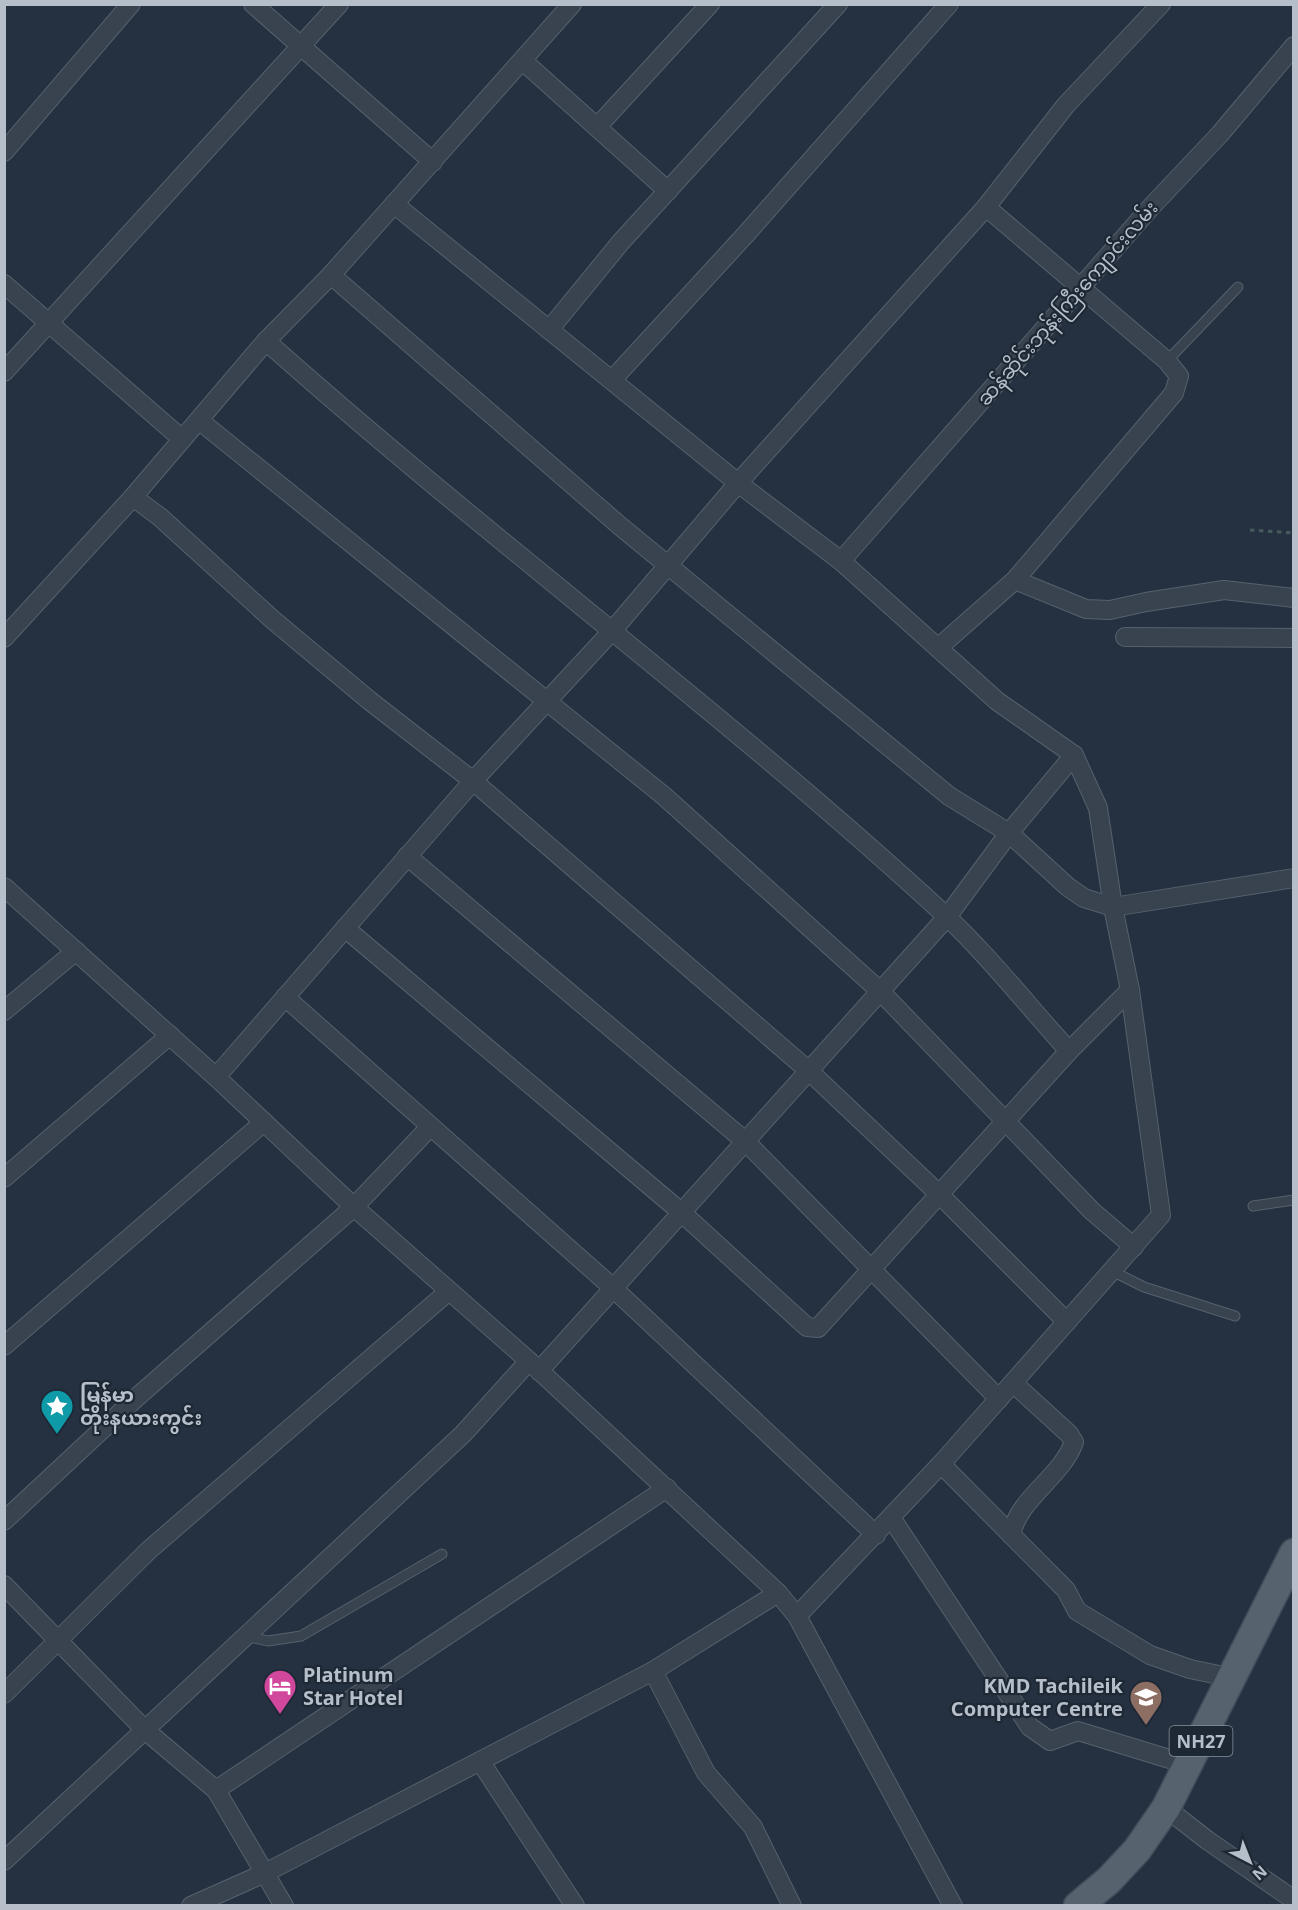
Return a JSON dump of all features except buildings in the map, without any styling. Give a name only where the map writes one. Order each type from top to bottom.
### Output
[{"type":"main road","name":"NH27","points":[[1078,1905],[1109,1880],[1137,1850],[1166,1808],[1233,1678],[1293,1553]]},
{"type":"street","points":[[4,152],[131,4]]},
{"type":"street","points":[[253,4],[300,48],[433,162]]},
{"type":"street","points":[[4,372],[339,4]]},
{"type":"street","points":[[4,638],[133,497],[266,341],[331,275],[572,4]]},
{"type":"street","points":[[597,127],[710,4]]},
{"type":"street","points":[[549,330],[620,243],[838,4]]},
{"type":"street","points":[[612,380],[747,233],[949,4]]},
{"type":"street","points":[[216,1077],[473,781],[612,631],[738,483],[986,207],[1066,105],[1161,4]]},
{"type":"street","name":"ဆန်ဆိုင်းဘုန်းကြီးကျောင်းလမ်း","points":[[841,561],[1079,288],[1220,134],[1293,46]]},
{"type":"street","points":[[523,61],[668,191]]},
{"type":"street","points":[[394,204],[738,483],[841,561],[998,701],[1074,755],[1098,808],[1113,906],[1130,990],[1161,1215],[892,1519],[797,1616]]},
{"type":"street","points":[[939,647],[1015,580],[1174,393],[1179,376],[1167,361],[986,207]]},
{"type":"street","points":[[331,275],[406,343],[667,565],[949,796],[1009,833],[1068,887],[1084,898],[1113,906],[1293,878]]},
{"type":"street","points":[[4,284],[182,439]]},
{"type":"street","points":[[266,341],[458,506],[548,576],[709,710],[947,917],[1069,1051]]},
{"type":"street","points":[[200,421],[664,796],[880,991],[1092,1211],[1134,1246]]},
{"type":"street","points":[[133,497],[160,517],[273,620],[370,702],[473,781],[809,1071],[940,1195],[1067,1322]]},
{"type":"street","points":[[1015,580],[1086,609],[1110,610],[1224,590],[1293,598]]},
{"type":"street","points":[[1125,637],[1293,638]]},
{"type":"street","points":[[4,1861],[463,1434],[612,1287],[947,917],[1009,833],[1074,755]]},
{"type":"street","points":[[408,856],[745,1141],[999,1399]]},
{"type":"street","points":[[4,887],[216,1077],[354,1207],[534,1366],[778,1593],[797,1616],[953,1905]]},
{"type":"street","points":[[345,928],[681,1212],[807,1327],[812,1329],[818,1328],[1069,1051],[1130,990]]},
{"type":"street","points":[[4,1011],[76,951]]},
{"type":"street","points":[[285,997],[612,1287],[876,1535]]},
{"type":"street","points":[[4,1178],[170,1035]]},
{"type":"street","points":[[4,1346],[264,1122]]},
{"type":"street","points":[[4,1521],[136,1398],[354,1207],[430,1127]]},
{"type":"street","points":[[4,1694],[149,1550],[449,1291]]},
{"type":"street","points":[[1011,1535],[1017,1515],[1069,1456],[1074,1442],[1069,1434],[1013,1383]]},
{"type":"street","points":[[941,1464],[1066,1590],[1077,1611],[1150,1655],[1190,1669],[1233,1678]]},
{"type":"street","points":[[216,1790],[666,1488]]},
{"type":"street","points":[[892,1519],[1030,1727],[1050,1741],[1078,1731],[1189,1765]]},
{"type":"street","points":[[4,1585],[145,1730],[216,1790],[284,1905]]},
{"type":"street","points":[[191,1905],[265,1874],[653,1671],[778,1593]]},
{"type":"street","points":[[653,1671],[706,1773],[753,1827],[792,1905]]},
{"type":"street","points":[[480,1761],[575,1905]]},
{"type":"street","points":[[1166,1808],[1207,1840],[1293,1900]]},
{"type":"lane","points":[[1167,361],[1238,287]]},
{"type":"lane","points":[[1253,1206],[1293,1200]]},
{"type":"lane","points":[[1112,1271],[1144,1287],[1235,1316]]},
{"type":"lane","points":[[246,1636],[268,1641],[301,1636],[442,1554]]},
{"type":"path","points":[[1250,530],[1293,532]]},
{"type":"place","name":"မြန်မာ တိုးနယားကွင်း","points":[[57,1435]]},
{"type":"place","name":"Platinum Star Hotel","points":[[280,1715]]},
{"type":"place","name":"KMD Tachileik Computer Centre","points":[[1146,1726]]}]
